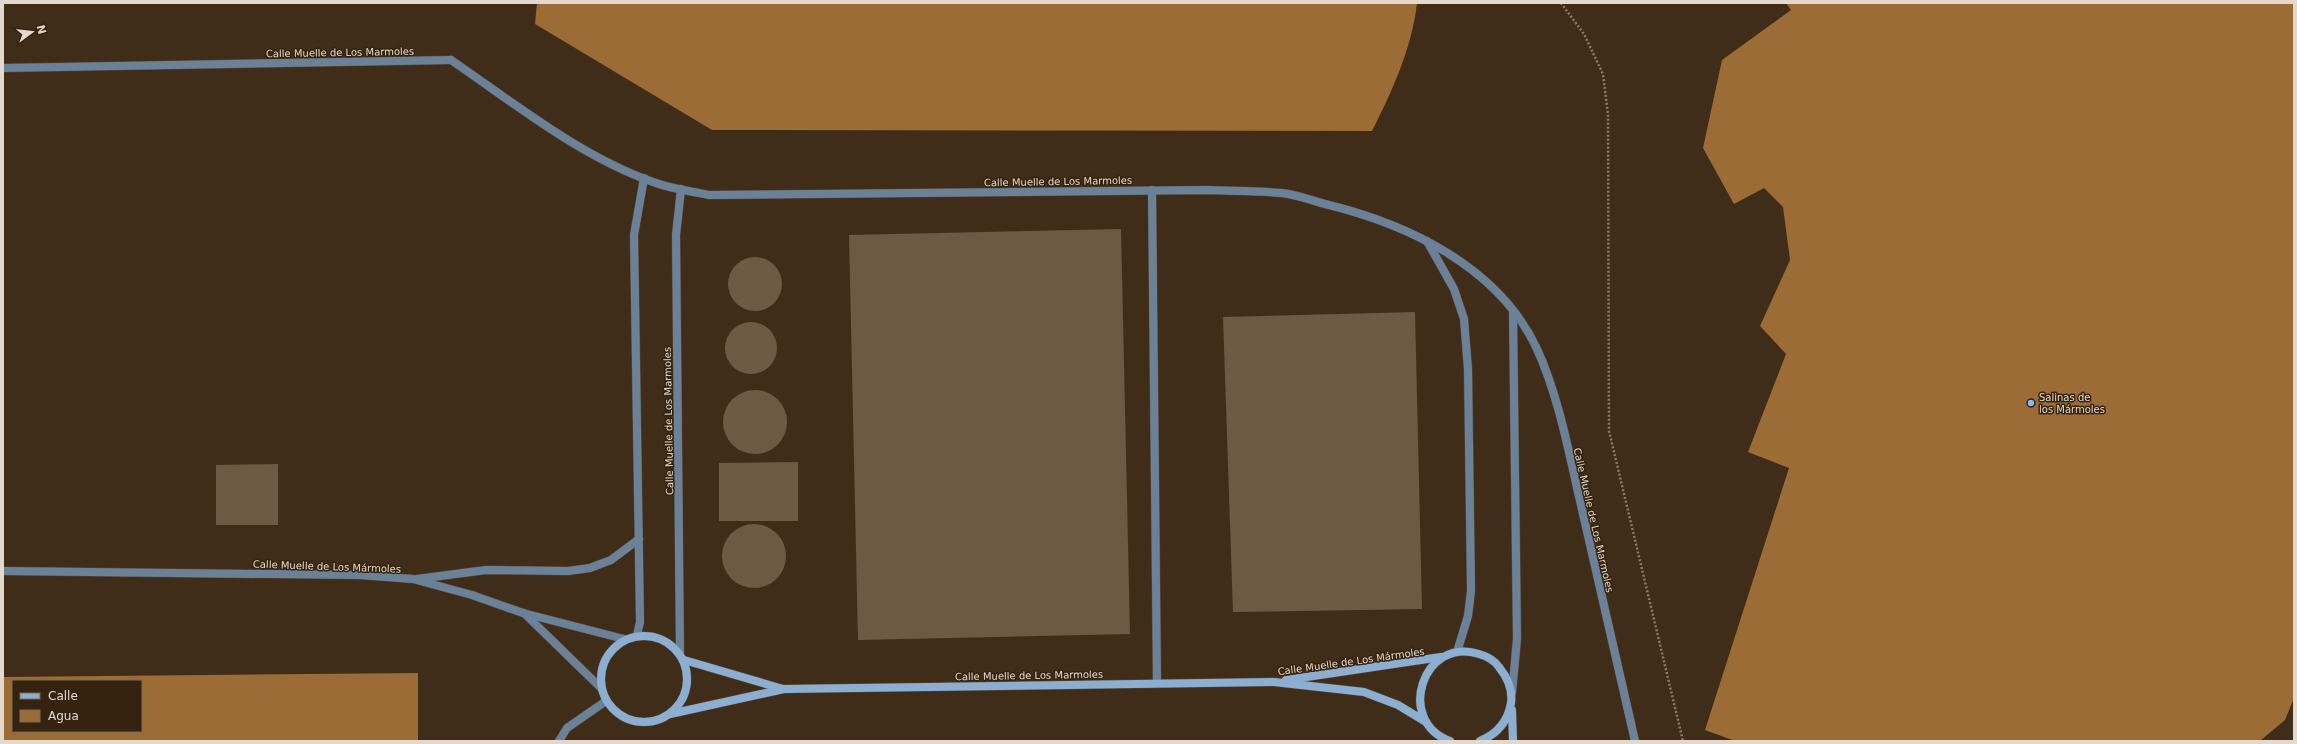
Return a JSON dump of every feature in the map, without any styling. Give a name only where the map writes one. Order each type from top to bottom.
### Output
[{"type":"street","name":"Calle Muelle de Los Marmoles","points":[[3,68],[451,60],[566,138],[621,168],[644,178],[709,195],[1152,190],[1284,194],[1361,213],[1427,241],[1464,264],[1492,285],[1513,311],[1537,348],[1551,389],[1568,450],[1635,741]]},
{"type":"street","points":[[637,635],[640,622],[634,235],[644,178]]},
{"type":"street","name":"Calle Muelle de Los Marmoles","points":[[682,189],[676,235],[682,657],[784,689]]},
{"type":"street","points":[[1152,190],[1157,683]]},
{"type":"street","points":[[1427,241],[1454,289],[1464,319],[1468,369],[1471,591],[1468,616],[1457,652]]},
{"type":"street","points":[[1480,741],[1490,737],[1501,728],[1508,715],[1512,702],[1517,639],[1513,311]]},
{"type":"street","points":[[413,579],[486,570],[568,571],[590,568],[611,560],[639,540]]},
{"type":"street","name":"Calle Muelle de Los Mármoles","points":[[3,571],[360,575],[413,579],[472,595],[523,613],[624,639]]},
{"type":"street","name":"Calle Muelle de Los Mármoles","points":[[523,613],[601,688]]},
{"type":"street","points":[[637,635],[652,635],[665,640],[682,657],[688,676],[686,690],[680,704],[670,714],[657,721],[642,722],[628,720],[616,712],[606,701],[601,688],[600,673],[604,660],[612,648],[624,639],[637,635]]},
{"type":"street","points":[[1426,722],[1420,708],[1419,693],[1423,679],[1431,666],[1443,657],[1457,652],[1472,651],[1485,656],[1497,664],[1505,675],[1511,688],[1513,741]]},
{"type":"street","name":"Calle Muelle de Los Mármoles","points":[[1274,682],[1443,657]]},
{"type":"street","name":"Calle Muelle de Los Marmoles","points":[[670,714],[784,689],[1274,682]]},
{"type":"street","name":"Calle Muelle de Los Mármoles","points":[[1274,682],[1364,692],[1398,704],[1426,722],[1436,733],[1449,741]]},
{"type":"street","points":[[559,741],[566,728],[606,701]]},
{"type":"path","points":[[1561,3],[1584,34],[1603,74],[1608,115],[1608,431],[1683,741]]},
{"type":"water","points":[[537,3],[1417,3],[1411,36],[1406,53],[1394,85],[1372,131],[712,130],[535,24]]},
{"type":"water","name":"Salinas de los Mármoles","points":[[1786,3],[2294,3],[2294,698],[2285,720],[2260,741],[1735,741],[1705,730],[1789,468],[1748,452],[1786,354],[1760,326],[1790,260],[1783,207],[1764,188],[1734,204],[1703,148],[1722,60],[1791,10]]},
{"type":"water","points":[[418,673],[418,741],[3,741],[3,677]]},
{"type":"building","points":[[1121,229],[1130,634],[858,640],[849,235]]},
{"type":"building","points":[[755,257],[765,259],[774,265],[780,274],[782,284],[780,294],[774,303],[765,309],[755,311],[745,309],[736,303],[730,294],[728,284],[730,274],[736,265],[745,259]]},
{"type":"building","points":[[1415,312],[1422,609],[1233,612],[1223,317]]},
{"type":"building","points":[[746,322],[756,322],[766,326],[773,333],[777,343],[777,353],[773,363],[766,370],[756,374],[746,374],[736,370],[729,363],[725,353],[725,343],[729,333],[736,326]]},
{"type":"building","points":[[755,390],[767,392],[778,399],[785,410],[787,422],[785,434],[778,445],[767,452],[755,454],[743,452],[732,445],[725,434],[723,422],[725,410],[732,399],[743,392]]},
{"type":"building","points":[[798,462],[798,521],[719,521],[719,463]]},
{"type":"building","points":[[278,464],[278,525],[216,525],[216,465]]},
{"type":"building","points":[[754,524],[766,526],[777,533],[784,544],[786,556],[784,568],[777,579],[766,586],[754,588],[742,586],[731,579],[724,568],[722,556],[724,544],[731,533],[742,526]]},
{"type":"place","name":"Salinas de los Mármoles","points":[[2031,403]]}]
